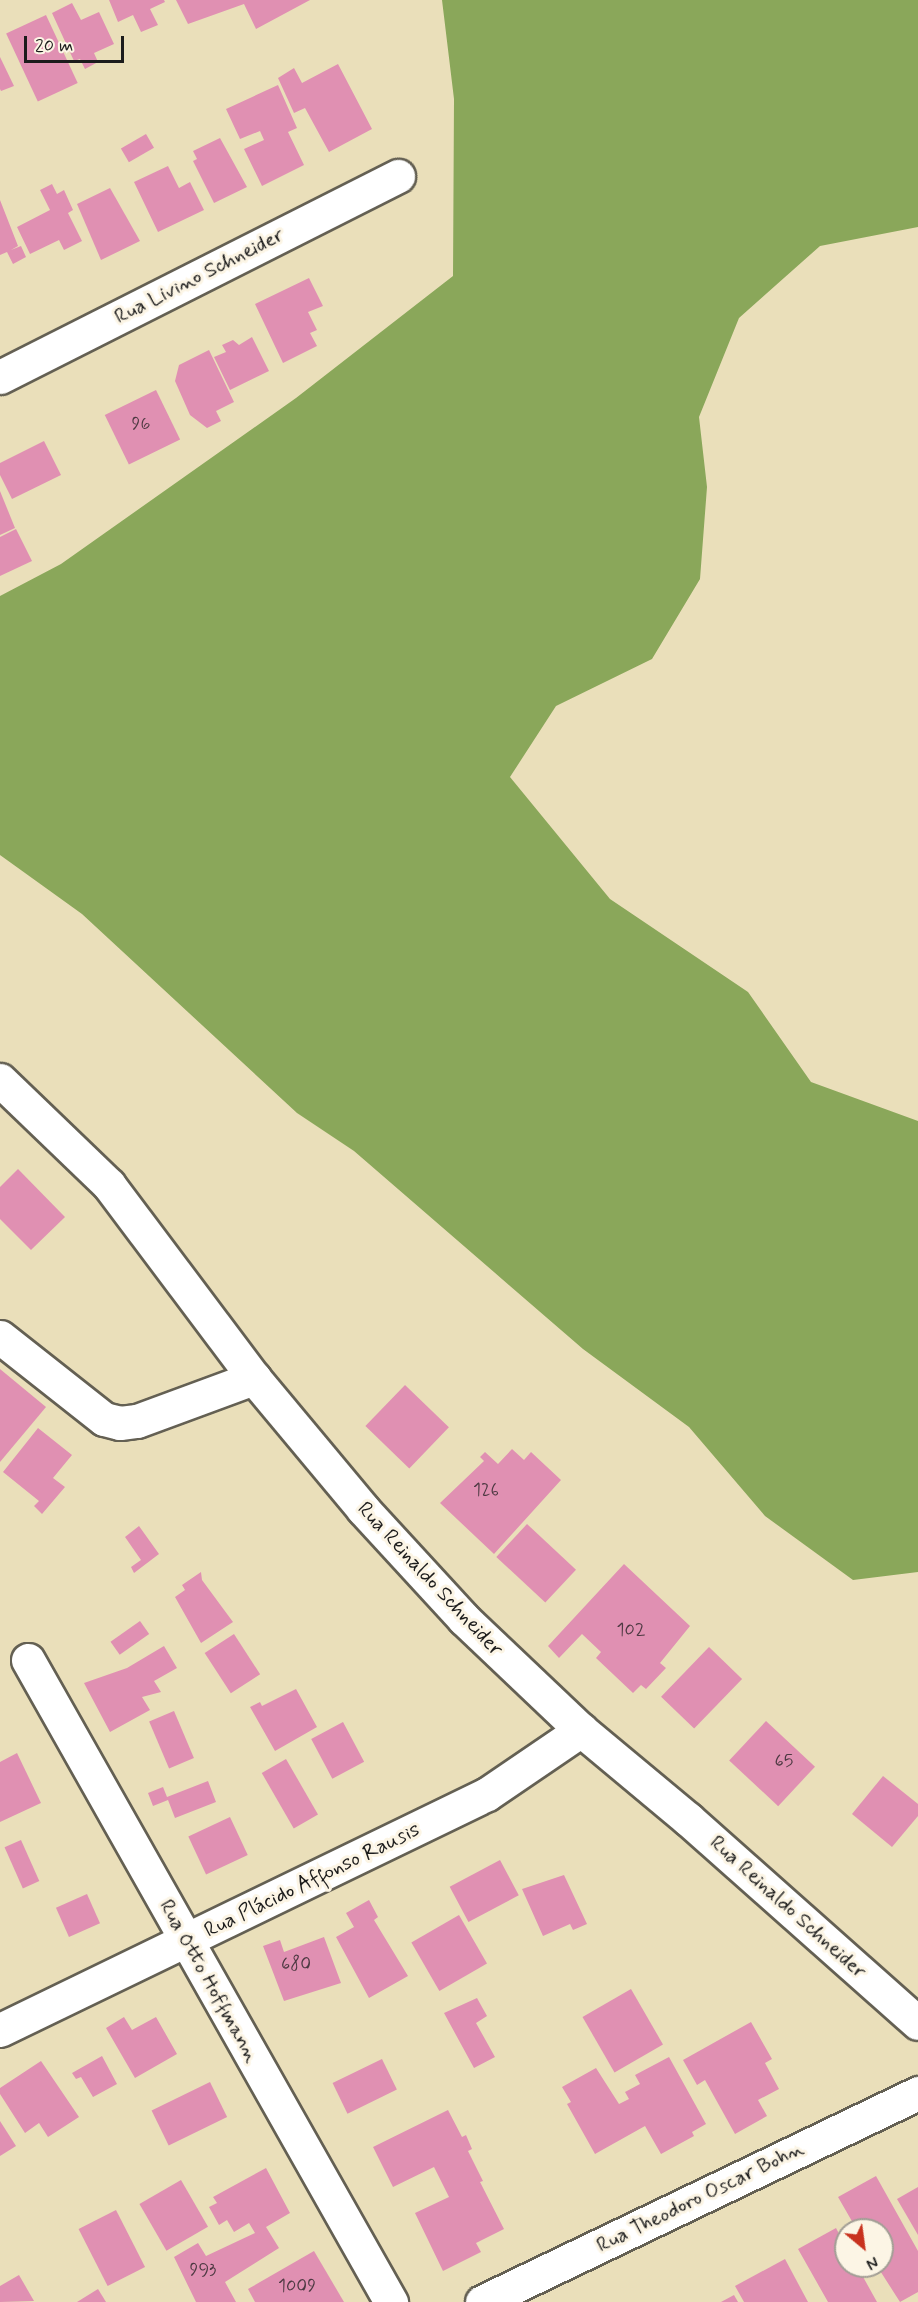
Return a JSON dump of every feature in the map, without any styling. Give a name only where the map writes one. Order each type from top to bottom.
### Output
[{"type":"street","name":"Rua Livino Schneider","points":[[0,377],[398,176]]},
{"type":"street","name":"Rua Reinaldo Schneider","points":[[0,1080],[109,1185],[254,1378],[363,1509],[464,1619],[581,1730],[688,1819],[918,2023]]},
{"type":"street","points":[[0,1337],[104,1419],[120,1423],[137,1421],[254,1378]]},
{"type":"street","name":"Rua Otto Hoffmann","points":[[28,1660],[391,2302]]},
{"type":"street","name":"Rua Plácido Affonso Rausis","points":[[0,2030],[488,1794],[581,1730]]},
{"type":"street","name":"Rua Theodoro Oscar Bohn","points":[[482,2302],[918,2093]]},
{"type":"green space","points":[[442,0],[918,0],[918,227],[820,246],[739,318],[699,417],[707,487],[700,579],[652,659],[556,706],[510,777],[610,899],[748,992],[811,1082],[918,1121],[918,1572],[853,1580],[765,1516],[689,1427],[583,1349],[354,1151],[297,1113],[82,914],[0,855],[0,596],[61,564],[296,398],[453,276],[454,99]]},
{"type":"building","points":[[109,0],[164,0],[165,2],[150,9],[158,25],[141,32],[133,15],[118,22]]},
{"type":"building","points":[[176,0],[310,0],[256,29],[244,4],[188,24]]},
{"type":"building","points":[[72,3],[81,20],[99,12],[114,44],[94,53],[98,62],[85,69],[80,59],[74,61],[52,13]]},
{"type":"building","points":[[46,15],[78,83],[38,102],[6,34]]},
{"type":"building","points":[[0,57],[14,86],[1,91],[0,89]]},
{"type":"building","points":[[338,64],[372,129],[329,152],[305,108],[294,113],[278,78],[294,68],[302,83]]},
{"type":"building","points":[[278,85],[297,128],[288,132],[304,165],[262,186],[244,149],[264,140],[260,131],[240,139],[226,109]]},
{"type":"building","points":[[146,134],[154,148],[129,162],[121,148]]},
{"type":"building","points":[[220,138],[247,187],[214,203],[193,161],[197,159],[193,151]]},
{"type":"building","points":[[168,166],[179,188],[190,182],[204,210],[158,232],[134,182]]},
{"type":"building","points":[[52,184],[57,194],[64,190],[73,210],[68,213],[82,241],[64,250],[59,240],[30,254],[17,227],[50,210],[40,190]]},
{"type":"building","points":[[110,188],[140,241],[101,260],[77,204]]},
{"type":"building","points":[[0,200],[18,246],[11,250],[21,246],[26,257],[13,264],[7,252],[0,255]]},
{"type":"building","points":[[309,278],[323,306],[308,312],[317,330],[310,333],[317,346],[283,363],[255,304]]},
{"type":"building","points":[[252,337],[269,371],[230,390],[214,357],[226,352],[222,345],[233,340],[239,345]]},
{"type":"building","points":[[209,350],[234,402],[216,411],[221,421],[207,428],[190,415],[175,381],[179,365]]},
{"type":"building","points":[[156,390],[180,439],[129,464],[105,415]]},
{"type":"building","points":[[44,441],[61,475],[12,499],[0,475],[0,463]]},
{"type":"building","points":[[0,491],[15,528],[0,535]]},
{"type":"building","points":[[16,529],[32,561],[0,576],[0,537]]},
{"type":"building","points":[[18,1169],[65,1217],[31,1250],[0,1219],[0,1187]]},
{"type":"building","points":[[0,1369],[46,1407],[0,1462]]},
{"type":"building","points":[[405,1385],[449,1427],[409,1468],[365,1426]]},
{"type":"building","points":[[38,1428],[72,1455],[53,1478],[65,1487],[42,1514],[34,1506],[39,1501],[3,1472]]},
{"type":"building","points":[[512,1449],[524,1460],[531,1452],[561,1480],[494,1554],[440,1503],[484,1461],[480,1457],[485,1452],[498,1464]]},
{"type":"building","points":[[527,1524],[576,1570],[545,1603],[496,1557]]},
{"type":"building","points":[[139,1526],[159,1554],[134,1573],[131,1567],[141,1560],[125,1537]]},
{"type":"building","points":[[624,1564],[690,1626],[660,1663],[666,1668],[646,1689],[641,1685],[633,1693],[596,1658],[601,1652],[582,1634],[559,1658],[548,1646]]},
{"type":"building","points":[[201,1572],[202,1580],[233,1622],[201,1643],[175,1597],[185,1590],[182,1585]]},
{"type":"building","points":[[140,1621],[149,1634],[120,1655],[111,1642]]},
{"type":"building","points":[[234,1634],[260,1674],[231,1693],[205,1653]]},
{"type":"building","points":[[164,1646],[177,1668],[154,1681],[161,1692],[142,1697],[150,1710],[110,1732],[84,1683],[127,1668]]},
{"type":"building","points":[[709,1647],[742,1679],[694,1729],[661,1697]]},
{"type":"building","points":[[296,1689],[317,1727],[275,1751],[250,1707],[260,1702],[262,1706]]},
{"type":"building","points":[[174,1711],[194,1758],[169,1768],[149,1722]]},
{"type":"building","points":[[766,1721],[815,1767],[778,1806],[729,1760]]},
{"type":"building","points":[[343,1722],[364,1762],[332,1779],[311,1739]]},
{"type":"building","points":[[17,1753],[41,1803],[0,1822],[0,1762]]},
{"type":"building","points":[[286,1759],[318,1814],[294,1828],[262,1773]]},
{"type":"building","points":[[883,1776],[918,1804],[918,1816],[892,1847],[852,1814]]},
{"type":"building","points":[[208,1781],[216,1802],[175,1818],[168,1800],[153,1806],[148,1793],[163,1787],[167,1797]]},
{"type":"building","points":[[230,1817],[248,1855],[206,1875],[188,1836]]},
{"type":"building","points":[[21,1840],[39,1881],[23,1888],[5,1847]]},
{"type":"building","points":[[500,1860],[519,1895],[468,1922],[450,1887]]},
{"type":"building","points":[[564,1875],[587,1924],[573,1930],[570,1924],[543,1936],[522,1889]]},
{"type":"building","points":[[87,1894],[100,1923],[69,1937],[56,1908]]},
{"type":"building","points":[[369,1900],[378,1917],[374,1920],[408,1976],[369,1998],[336,1937],[354,1927],[346,1913]]},
{"type":"building","points":[[459,1915],[487,1963],[439,1991],[411,1943]]},
{"type":"building","points":[[324,1937],[341,1983],[284,2001],[263,1946],[280,1940],[284,1952]]},
{"type":"building","points":[[631,1989],[663,2044],[615,2072],[583,2017]]},
{"type":"building","points":[[477,1998],[487,2016],[476,2023],[495,2057],[474,2068],[444,2013]]},
{"type":"building","points":[[124,2017],[132,2030],[156,2017],[177,2054],[135,2078],[106,2028]]},
{"type":"building","points":[[751,2022],[772,2059],[765,2063],[779,2089],[758,2100],[767,2116],[735,2134],[705,2080],[697,2085],[683,2060]]},
{"type":"building","points":[[102,2056],[117,2084],[93,2097],[81,2077],[76,2079],[72,2073]]},
{"type":"building","points":[[669,2057],[706,2124],[692,2132],[694,2136],[661,2154],[645,2126],[595,2154],[567,2104],[571,2102],[562,2087],[596,2068],[619,2104],[629,2099],[625,2092],[640,2084],[635,2075]]},
{"type":"building","points":[[382,2059],[397,2090],[347,2114],[333,2083]]},
{"type":"building","points":[[41,2061],[79,2117],[48,2137],[39,2123],[25,2133],[0,2094],[0,2088]]},
{"type":"building","points":[[210,2082],[227,2117],[169,2146],[152,2110]]},
{"type":"building","points":[[448,2110],[462,2137],[466,2135],[472,2149],[468,2151],[483,2181],[480,2182],[504,2229],[476,2243],[481,2252],[443,2271],[415,2213],[449,2197],[434,2167],[393,2187],[373,2147]]},
{"type":"building","points":[[0,2121],[16,2146],[0,2156]]},
{"type":"building","points":[[266,2168],[290,2213],[266,2227],[279,2248],[225,2282],[236,2302],[196,2302],[174,2257],[198,2243],[206,2256],[255,2233],[249,2223],[234,2232],[227,2220],[219,2225],[209,2207],[217,2203],[213,2197]]},
{"type":"building","points":[[876,2176],[918,2251],[918,2292],[900,2302],[885,2278],[894,2278],[894,2218],[850,2218],[838,2197]]},
{"type":"building","points":[[181,2180],[208,2227],[166,2251],[139,2204]]},
{"type":"building","points":[[918,2187],[918,2235],[897,2199]]},
{"type":"building","points":[[116,2210],[145,2267],[108,2286],[79,2229]]},
{"type":"building","points":[[834,2229],[834,2278],[864,2278],[877,2302],[828,2302],[798,2249]]},
{"type":"building","points":[[314,2251],[344,2302],[255,2302],[248,2289]]},
{"type":"building","points":[[785,2259],[808,2302],[744,2302],[735,2286]]},
{"type":"building","points":[[19,2275],[34,2301],[0,2302],[0,2286]]},
{"type":"building","points":[[98,2289],[106,2302],[77,2302]]},
{"type":"building","points":[[734,2295],[738,2302],[721,2302]]}]
